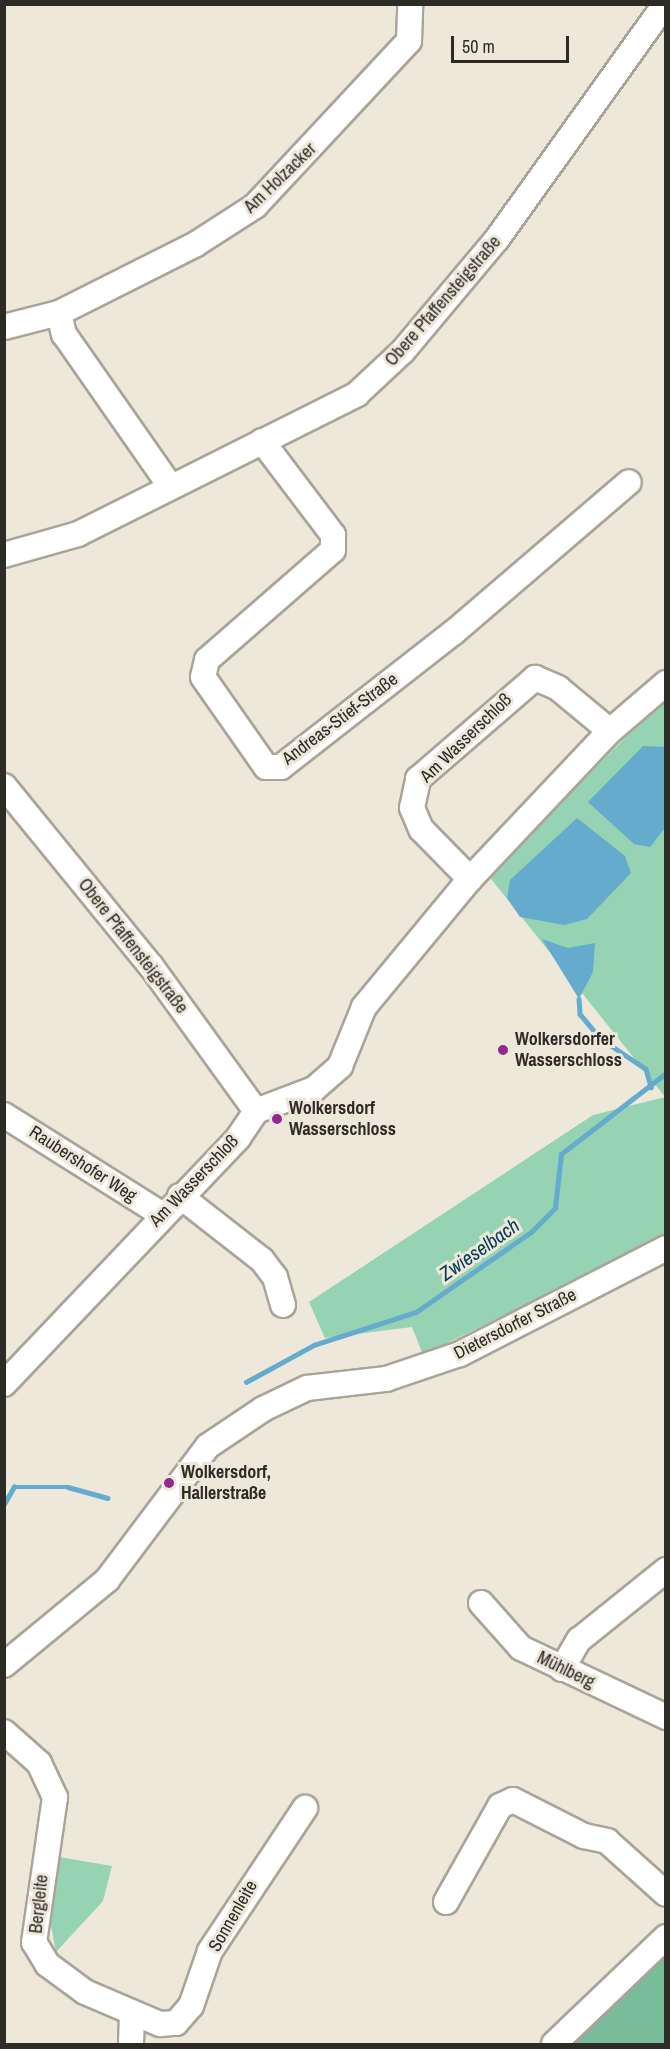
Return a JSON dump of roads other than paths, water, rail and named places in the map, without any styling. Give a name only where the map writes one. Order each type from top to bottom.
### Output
[{"type":"street","name":"Am Holzacker","points":[[4,327],[59,313],[196,244],[255,206],[409,40],[410,4]]},
{"type":"street","name":"Obere Pfaffensteigstraße","points":[[4,555],[78,534],[357,394],[403,351],[514,217],[665,4]]},
{"type":"street","points":[[59,313],[64,334],[170,486]]},
{"type":"street","name":"Andreas-Stief-Straße","points":[[262,441],[333,535],[333,550],[207,660],[203,677],[266,767],[281,767],[453,632],[629,482]]},
{"type":"street","name":"Am Wasserschloß","points":[[470,879],[421,828],[412,808],[418,779],[535,678],[558,688],[610,731]]},
{"type":"street","points":[[256,1110],[314,1089],[340,1066],[364,1007],[470,879],[610,731],[664,689]]},
{"type":"street","name":"Obere Pfaffensteigstraße","points":[[4,786],[151,966],[256,1110]]},
{"type":"street","name":"Am Wasserschloß","points":[[4,1384],[161,1214],[238,1138],[256,1110]]},
{"type":"street","name":"Raubershofer Weg","points":[[4,1115],[161,1214]]},
{"type":"street","points":[[180,1196],[262,1260],[275,1277],[283,1305]]},
{"type":"street","name":"Dietersdorfer Straße","points":[[4,1665],[107,1580],[208,1446],[263,1409],[307,1388],[386,1379],[460,1354],[666,1248]]},
{"type":"street","points":[[562,1669],[579,1641],[666,1570]]},
{"type":"street","name":"Mühlberg","points":[[482,1603],[521,1648],[666,1717]]},
{"type":"street","name":"Bergleite","points":[[4,1732],[39,1763],[55,1797],[35,1911],[34,1942],[47,1964],[85,1992],[132,2016]]},
{"type":"street","points":[[446,1902],[500,1806],[513,1800],[584,1836],[607,1841],[666,1893]]},
{"type":"street","name":"Sonnenleite","points":[[132,2016],[176,2023],[191,2006],[210,1951],[305,1808]]},
{"type":"street","points":[[554,2044],[666,1937]]},
{"type":"street","points":[[131,2044],[132,2016]]},
{"type":"water","points":[[643,746],[665,747],[665,828],[650,847],[634,844],[588,802]]},
{"type":"water","points":[[577,818],[625,856],[631,873],[587,919],[564,925],[520,917],[507,898],[510,880]]},
{"type":"water","points":[[542,939],[568,948],[595,943],[593,972],[579,999]]},
{"type":"waterway","points":[[579,999],[580,1014],[600,1038],[646,1069],[651,1087]]},
{"type":"waterway","name":"Zwieselbach","points":[[246,1382],[314,1345],[416,1312],[531,1232],[555,1208],[561,1154],[666,1073]]},
{"type":"waterway","name":"Zwieselbach","points":[[4,1504],[14,1487],[68,1487],[108,1498]]},
{"type":"place","name":"Wolkersdorfer Wasserschloss","points":[[503,1050]]},
{"type":"place","name":"Wolkersdorf Wasserschloss","points":[[277,1119]]},
{"type":"place","name":"Wolkersdorf, Hallerstraße","points":[[169,1483]]}]
